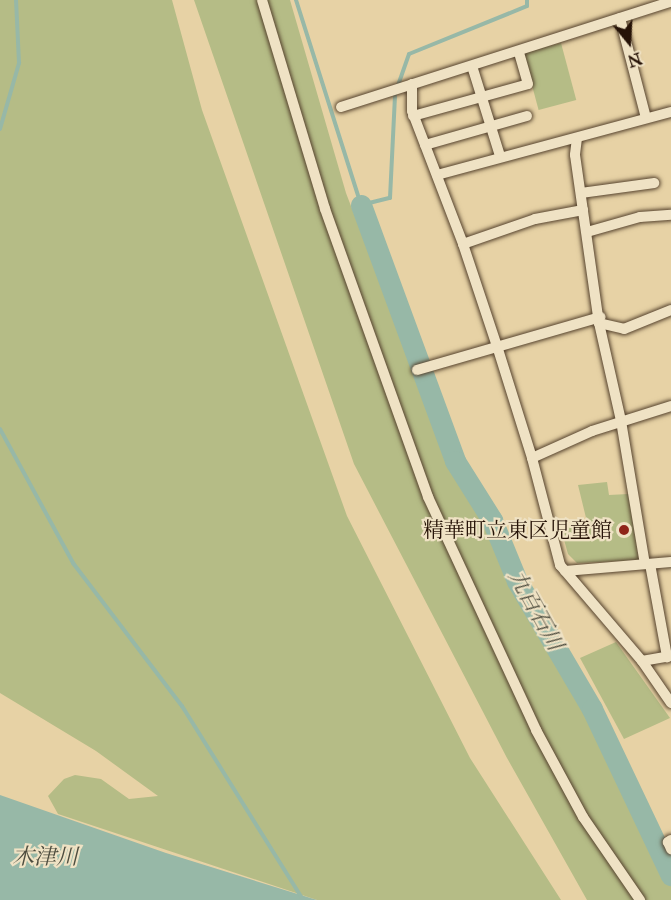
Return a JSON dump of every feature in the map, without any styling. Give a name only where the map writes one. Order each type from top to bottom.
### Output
[{"type":"street","points":[[262,0],[329,221],[428,497],[536,730],[583,816],[640,900]]},
{"type":"street","points":[[341,107],[671,2]]},
{"type":"street","points":[[620,18],[645,118]]},
{"type":"street","points":[[413,116],[528,84],[519,52]]},
{"type":"street","points":[[472,66],[500,156]]},
{"type":"street","points":[[412,84],[413,116],[463,244],[532,458],[560,565],[642,661],[671,703]]},
{"type":"street","points":[[437,175],[500,156],[671,112]]},
{"type":"street","points":[[424,145],[527,116]]},
{"type":"street","points":[[577,138],[575,155],[600,320],[647,564],[669,656],[642,661]]},
{"type":"street","points":[[581,193],[654,183]]},
{"type":"street","points":[[463,244],[535,219],[583,210]]},
{"type":"street","points":[[587,232],[640,217],[671,215]]},
{"type":"street","points":[[417,370],[496,346],[600,320],[624,329],[671,310]]},
{"type":"street","points":[[532,458],[621,421],[671,406]]},
{"type":"street","points":[[565,571],[671,562]]},
{"type":"street","points":[[671,840],[668,842],[671,849]]},
{"type":"green space","points":[[0,0],[172,0],[202,110],[347,516],[470,758],[561,900],[317,900],[58,814],[48,796],[64,779],[75,775],[101,779],[129,799],[158,796],[96,751],[0,693]]},
{"type":"green space","points":[[194,0],[290,0],[346,193],[442,444],[488,523],[520,594],[608,751],[671,882],[671,900],[587,900],[507,758],[354,464]]},
{"type":"green space","points":[[561,43],[576,100],[539,110],[523,53]]},
{"type":"green space","points":[[607,482],[609,495],[628,494],[639,560],[577,563],[568,554],[561,529],[587,522],[578,485]]},
{"type":"green space","points":[[616,642],[670,718],[624,739],[580,658]]},
{"type":"water","name":"木津川","points":[[0,795],[166,853],[317,900],[0,900]]},
{"type":"waterway","points":[[0,129],[19,63],[16,0]]},
{"type":"waterway","points":[[296,0],[361,205],[390,198],[395,94],[409,54],[527,6],[527,0]]},
{"type":"waterway","name":"九百石川","points":[[361,205],[455,461],[492,520],[517,581],[592,709],[671,875]]},
{"type":"waterway","points":[[0,429],[73,563],[182,706],[303,900]]},
{"type":"place","name":"精華町立東区児童館","points":[[624,530]]}]
